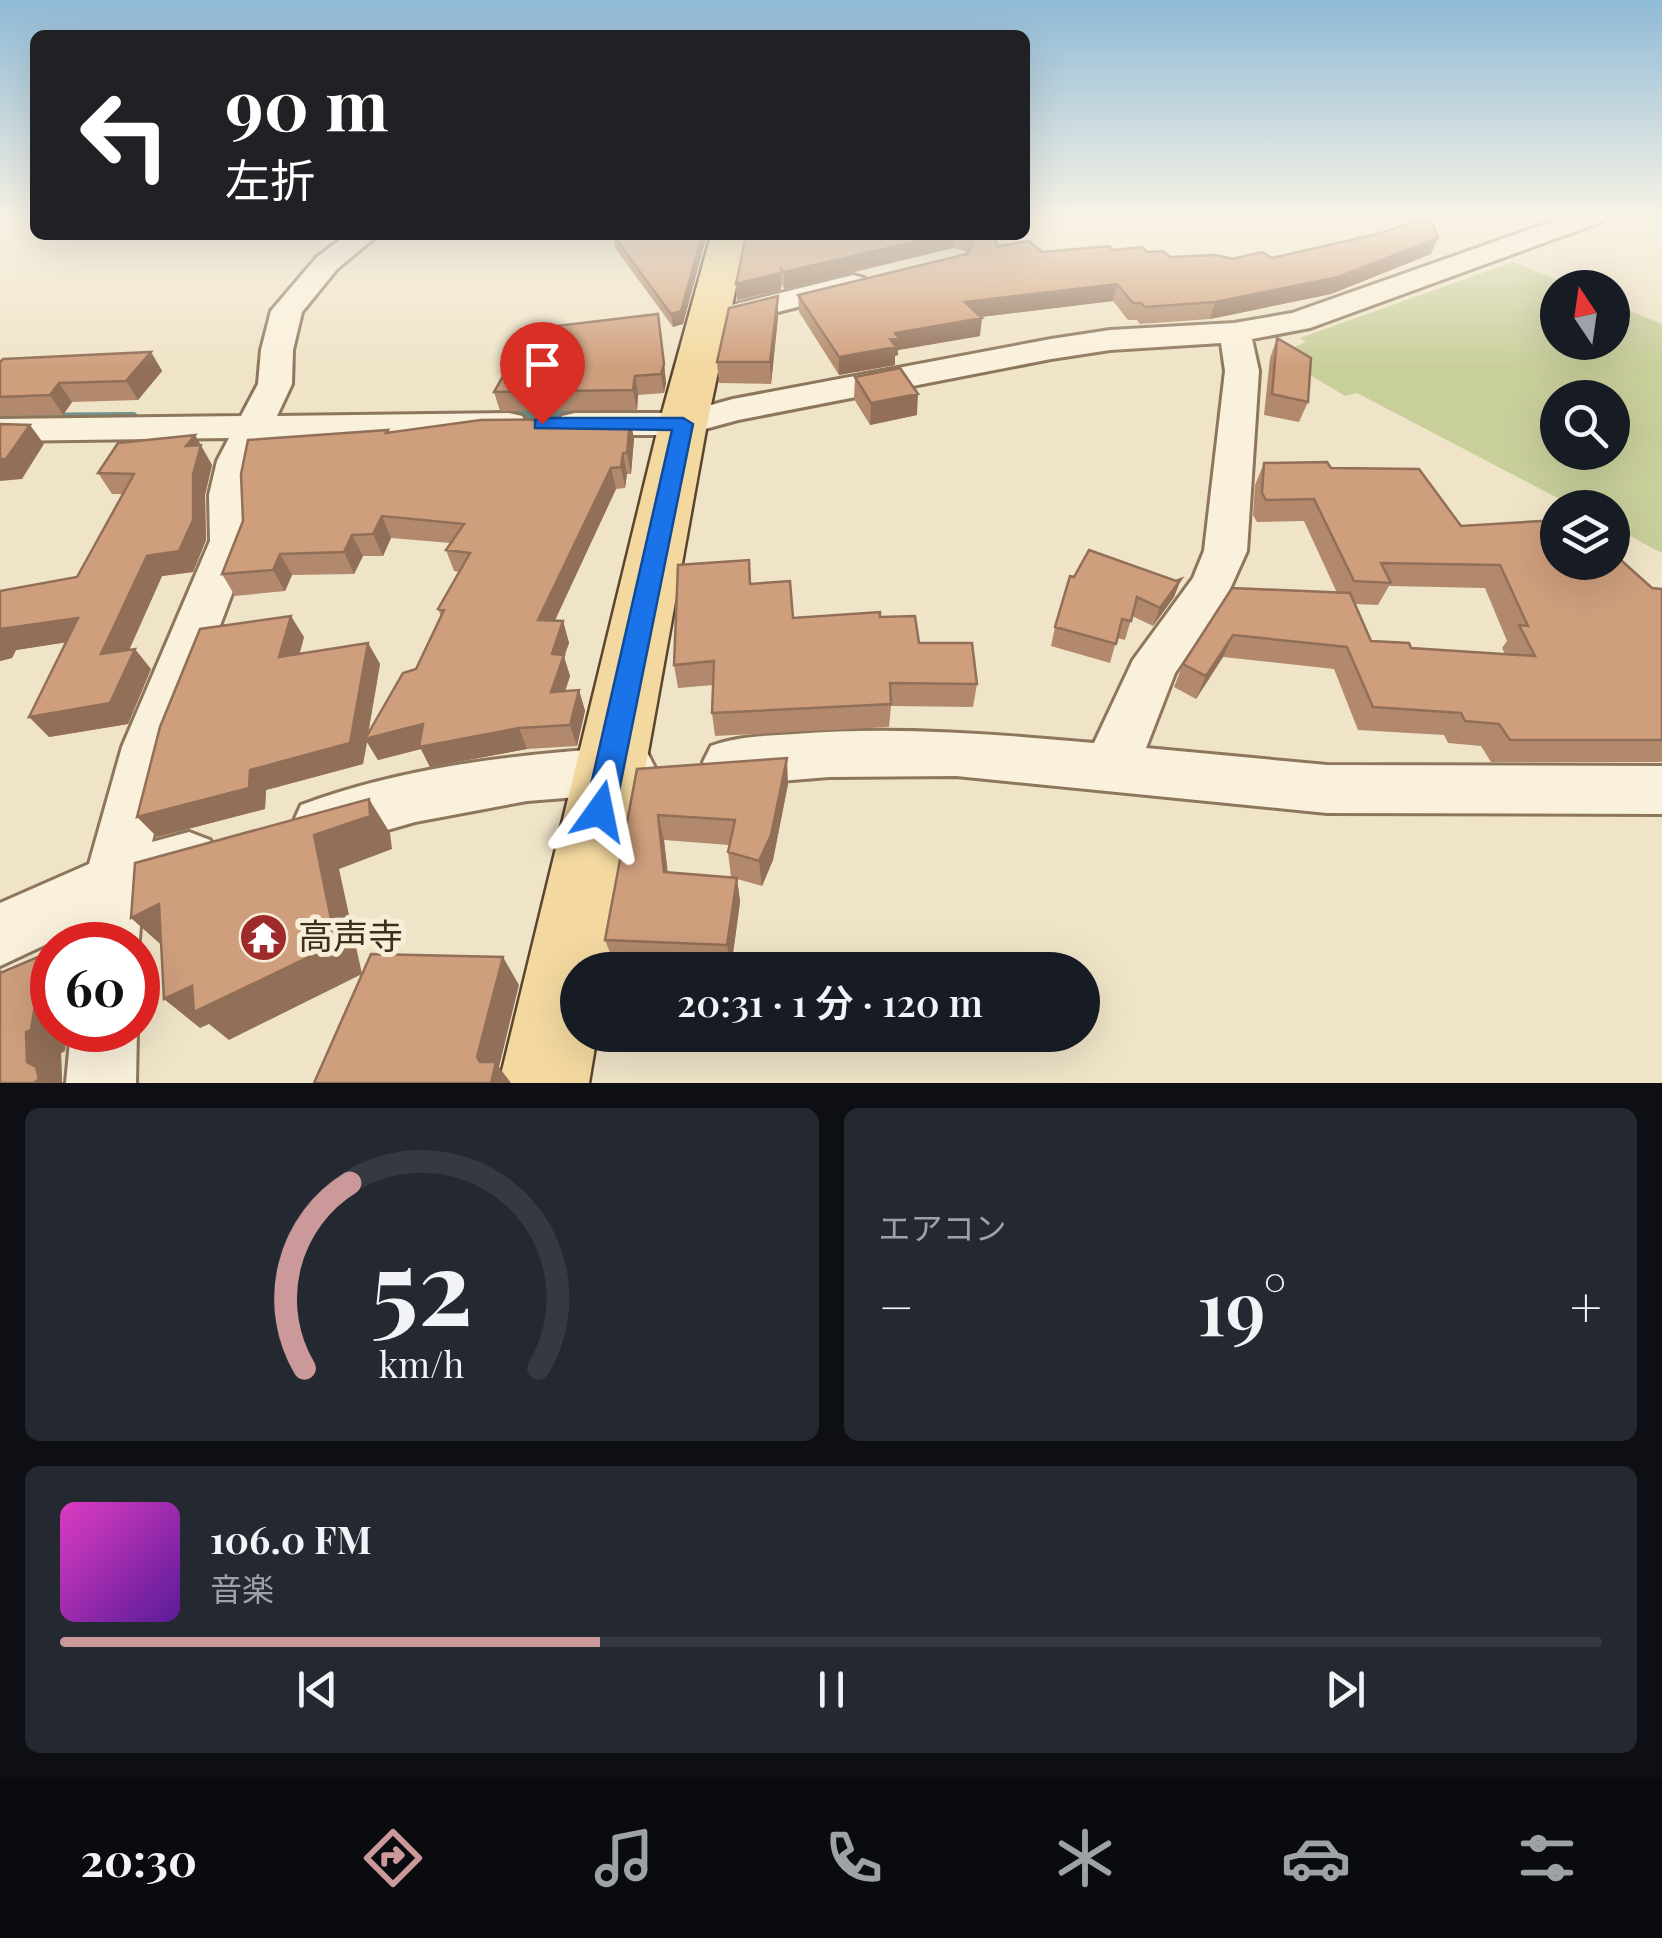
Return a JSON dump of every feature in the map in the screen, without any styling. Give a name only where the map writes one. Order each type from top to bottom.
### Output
[{"type":"main road","points":[[544,1083],[683,424],[721,267]]},
{"type":"street","points":[[110,922],[112,882],[148,748],[231,541],[230,495],[236,462],[275,384],[276,350],[287,311],[323,267]]},
{"type":"street","points":[[0,430],[683,424],[733,410],[1066,347],[1142,337],[1234,333],[1300,321],[1451,267]]},
{"type":"street","points":[[708,321],[885,276]]},
{"type":"street","points":[[1114,768],[1116,750],[1161,654],[1219,570],[1227,546],[1234,424],[1245,376],[1244,357],[1234,333]]},
{"type":"street","points":[[0,934],[112,882],[254,840],[434,795],[527,777],[829,754],[956,752],[1328,789],[1662,790]]},
{"type":"street","points":[[102,1083],[103,1052]]},
{"type":"green space","points":[[1500,267],[1524,267],[1540,273],[1540,360],[1630,360],[1630,311],[1662,324],[1662,553],[1630,536],[1630,490],[1542,490],[1357,393],[1345,396],[1290,363],[1286,350],[1306,342],[1300,338]]},
{"type":"building","points":[[636,267],[693,267],[681,311],[671,314]]},
{"type":"building","points":[[740,267],[807,267],[784,272],[781,269],[781,273],[736,284]]},
{"type":"building","points":[[915,267],[1365,267],[1338,277],[1215,302],[1145,307],[1133,303],[1117,284],[965,302],[982,318],[895,333],[899,338],[890,339],[896,347],[839,357],[798,295]]},
{"type":"building","points":[[778,296],[770,362],[717,362],[729,308]]},
{"type":"building","points":[[658,314],[664,364],[661,374],[635,376],[633,390],[494,392],[506,371],[540,370],[539,328]]},
{"type":"building","points":[[1277,338],[1311,358],[1308,402],[1272,394]]},
{"type":"building","points":[[151,352],[126,381],[59,383],[50,395],[0,397],[3,359]]},
{"type":"building","points":[[900,368],[918,394],[871,403],[855,377]]},
{"type":"building","points":[[630,419],[627,453],[623,453],[621,467],[611,468],[538,620],[563,621],[552,654],[564,655],[551,692],[579,690],[570,725],[519,728],[419,747],[423,724],[365,739],[403,673],[416,669],[444,610],[438,609],[470,553],[446,550],[464,524],[382,516],[373,534],[352,535],[344,552],[280,554],[273,570],[222,574],[243,521],[241,474],[248,440],[388,430],[386,433],[481,420]]},
{"type":"building","points":[[0,424],[30,425],[6,459],[0,459]]},
{"type":"building","points":[[195,435],[186,446],[201,445],[193,475],[193,520],[179,551],[147,556],[101,654],[135,649],[110,703],[29,717],[78,618],[0,629],[0,591],[77,577],[134,474],[98,473],[118,443]]},
{"type":"building","points":[[1327,462],[1331,468],[1419,469],[1461,526],[1540,521],[1540,580],[1630,580],[1630,568],[1652,588],[1662,589],[1662,740],[1510,740],[1499,724],[1465,721],[1461,713],[1373,707],[1347,647],[1233,635],[1206,676],[1183,664],[1232,588],[1350,593],[1371,641],[1409,643],[1411,648],[1535,656],[1519,625],[1528,626],[1500,565],[1381,563],[1391,583],[1354,581],[1314,499],[1266,500],[1262,493],[1264,463]]},
{"type":"building","points":[[1089,550],[1176,581],[1181,579],[1160,608],[1137,597],[1131,621],[1122,619],[1116,644],[1055,627],[1070,576],[1074,577]]},
{"type":"building","points":[[749,560],[750,584],[790,581],[793,618],[880,612],[880,617],[915,616],[919,643],[972,643],[977,684],[890,683],[891,704],[712,713],[714,661],[674,665],[678,565]]},
{"type":"building","points":[[291,616],[279,657],[368,643],[350,743],[250,770],[249,788],[137,817],[160,727],[200,629]]},
{"type":"building","points":[[787,758],[771,835],[759,861],[728,852],[735,820],[658,815],[664,872],[737,878],[727,945],[605,940],[637,769]]},
{"type":"building","points":[[369,799],[370,816],[314,835],[336,944],[194,1012],[192,986],[164,999],[159,904],[131,918],[135,863]]},
{"type":"building","points":[[371,954],[503,957],[477,1057],[480,1062],[496,1062],[491,1083],[314,1083]]},
{"type":"building","points":[[30,960],[30,1030],[26,1032],[27,1062],[36,1067],[39,1079],[34,1083],[0,1083],[0,973]]},
{"type":"waterway","points":[[503,415],[580,414]]},
{"type":"waterway","points":[[0,418],[133,417]]},
{"type":"place","name":"高声寺","points":[[263,937]]},
{"type":"route","points":[[542,424],[683,424],[600,811]]}]
